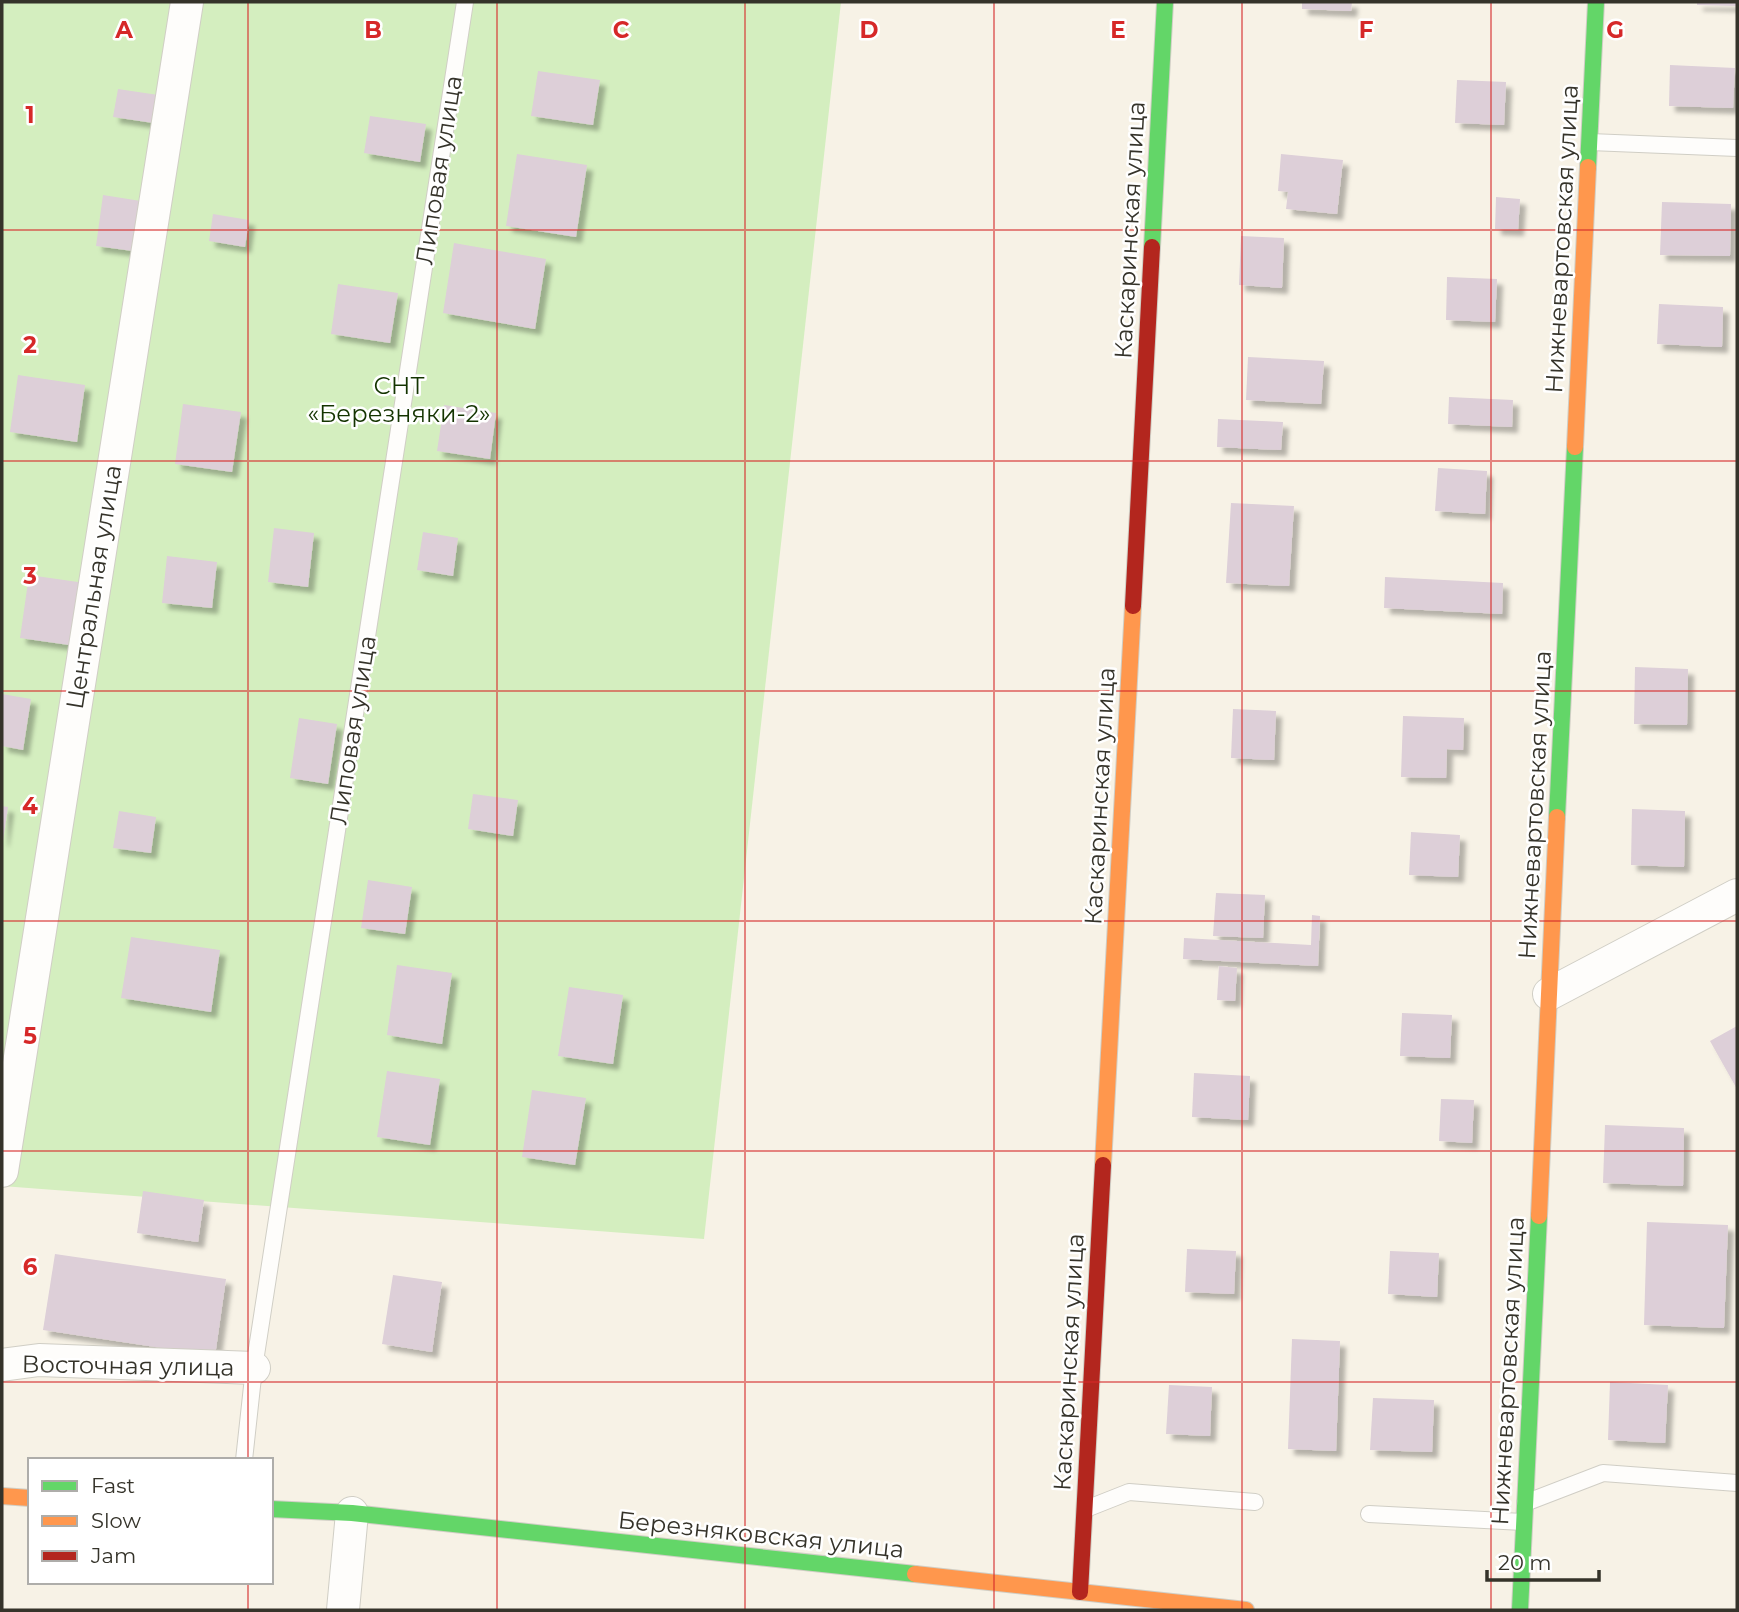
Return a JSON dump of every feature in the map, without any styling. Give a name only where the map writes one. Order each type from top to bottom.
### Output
[{"type":"street","name":"Центральная улица","points":[[2,1171],[187,2]]},
{"type":"street","name":"Каскаринская улица","points":[[1080,1592],[1166,2]]},
{"type":"street","name":"Нижневартовская улица","points":[[1520,1610],[1596,2]]},
{"type":"street","points":[[1549,994],[1737,895]]},
{"type":"street","name":"Восточная улица","points":[[2,1365],[39,1360],[254,1368]]},
{"type":"street","points":[[2,1496],[28,1498]]},
{"type":"street","name":"Березняковская улица","points":[[273,1509],[352,1513],[1246,1610]]},
{"type":"street","points":[[343,1610],[352,1513]]},
{"type":"lane","name":"Липовая улица","points":[[244,1458],[254,1368],[465,2]]},
{"type":"lane","points":[[1590,142],[1737,148]]},
{"type":"lane","points":[[1525,1503],[1602,1473],[1737,1483]]},
{"type":"lane","points":[[1084,1510],[1129,1492],[1255,1502]]},
{"type":"lane","points":[[1369,1514],[1523,1522]]},
{"type":"green space","name":"СНТ «Березняки-2»","points":[[2,2],[841,2],[704,1239],[2,1186]]},
{"type":"building","points":[[1302,2],[1352,2],[1351,11],[1302,9]]},
{"type":"building","points":[[1697,2],[1737,2],[1737,6],[1697,5]]},
{"type":"building","points":[[1670,65],[1735,68],[1733,108],[1669,106]]},
{"type":"building","points":[[538,71],[600,80],[593,125],[531,116]]},
{"type":"building","points":[[1457,80],[1506,82],[1504,125],[1455,123]]},
{"type":"building","points":[[118,89],[165,96],[160,124],[113,117]]},
{"type":"building","points":[[370,116],[426,124],[420,162],[364,153]]},
{"type":"building","points":[[517,154],[587,165],[576,237],[506,226]]},
{"type":"building","points":[[1281,154],[1343,160],[1337,214],[1286,209],[1288,192],[1278,191]]},
{"type":"building","points":[[103,195],[147,202],[140,252],[96,246]]},
{"type":"building","points":[[1496,197],[1520,199],[1518,230],[1495,229]]},
{"type":"building","points":[[1662,202],[1731,204],[1730,256],[1660,255]]},
{"type":"building","points":[[213,214],[249,220],[245,247],[209,241]]},
{"type":"building","points":[[1241,236],[1284,238],[1282,288],[1239,285]]},
{"type":"building","points":[[454,243],[546,259],[535,329],[443,313]]},
{"type":"building","points":[[1447,277],[1497,279],[1495,322],[1446,320]]},
{"type":"building","points":[[338,284],[398,293],[390,343],[331,334]]},
{"type":"building","points":[[1659,304],[1723,307],[1722,347],[1657,344]]},
{"type":"building","points":[[1248,357],[1324,361],[1321,404],[1246,400]]},
{"type":"building","points":[[18,375],[85,385],[77,442],[10,432]]},
{"type":"building","points":[[1449,397],[1513,400],[1512,427],[1448,424]]},
{"type":"building","points":[[183,404],[241,412],[232,472],[175,464]]},
{"type":"building","points":[[444,405],[496,413],[490,459],[437,451]]},
{"type":"building","points":[[1218,419],[1283,422],[1281,450],[1217,447]]},
{"type":"building","points":[[1438,468],[1487,471],[1485,514],[1435,511]]},
{"type":"building","points":[[1231,503],[1294,506],[1289,586],[1226,583]]},
{"type":"building","points":[[274,528],[314,533],[308,587],[268,582]]},
{"type":"building","points":[[423,532],[458,538],[453,576],[417,570]]},
{"type":"building","points":[[167,556],[217,562],[212,608],[162,603]]},
{"type":"building","points":[[29,575],[85,583],[76,646],[20,638]]},
{"type":"building","points":[[1385,577],[1503,583],[1502,614],[1384,608]]},
{"type":"building","points":[[1635,667],[1688,669],[1687,725],[1634,724]]},
{"type":"building","points":[[2,694],[31,699],[23,750],[2,746]]},
{"type":"building","points":[[1233,709],[1276,711],[1274,760],[1231,758]]},
{"type":"building","points":[[1403,716],[1464,718],[1463,750],[1447,749],[1446,778],[1401,777]]},
{"type":"building","points":[[299,718],[337,724],[328,784],[290,778]]},
{"type":"building","points":[[473,794],[518,800],[513,836],[468,829]]},
{"type":"building","points":[[2,806],[8,807],[3,841],[2,841]]},
{"type":"building","points":[[1632,809],[1685,811],[1684,867],[1631,865]]},
{"type":"building","points":[[119,811],[156,817],[151,853],[113,848]]},
{"type":"building","points":[[1411,832],[1460,835],[1458,877],[1409,875]]},
{"type":"building","points":[[368,880],[412,887],[405,934],[361,928]]},
{"type":"building","points":[[1216,893],[1265,895],[1263,938],[1213,936]]},
{"type":"building","points":[[1312,915],[1320,916],[1318,966],[1183,959],[1184,938],[1311,945]]},
{"type":"building","points":[[131,937],[220,950],[211,1012],[121,998]]},
{"type":"building","points":[[397,965],[452,973],[442,1044],[387,1035]]},
{"type":"building","points":[[1219,966],[1237,968],[1235,1001],[1217,1000]]},
{"type":"building","points":[[569,987],[623,995],[613,1064],[558,1056]]},
{"type":"building","points":[[1402,1013],[1452,1015],[1450,1058],[1400,1056]]},
{"type":"building","points":[[1737,1026],[1737,1089],[1710,1041]]},
{"type":"building","points":[[387,1071],[440,1079],[430,1145],[377,1137]]},
{"type":"building","points":[[1194,1073],[1250,1076],[1248,1120],[1192,1117]]},
{"type":"building","points":[[532,1090],[586,1098],[575,1165],[522,1157]]},
{"type":"building","points":[[1441,1099],[1474,1100],[1472,1143],[1439,1141]]},
{"type":"building","points":[[1605,1125],[1684,1128],[1683,1186],[1603,1183]]},
{"type":"building","points":[[143,1191],[204,1200],[198,1242],[137,1233]]},
{"type":"building","points":[[1647,1222],[1728,1225],[1724,1328],[1644,1325]]},
{"type":"building","points":[[1187,1249],[1236,1251],[1234,1294],[1185,1292]]},
{"type":"building","points":[[1390,1251],[1439,1253],[1437,1297],[1388,1294]]},
{"type":"building","points":[[55,1254],[226,1279],[215,1356],[43,1330]]},
{"type":"building","points":[[393,1275],[442,1282],[432,1352],[382,1344]]},
{"type":"building","points":[[1292,1339],[1340,1341],[1336,1451],[1288,1449]]},
{"type":"building","points":[[1610,1382],[1668,1385],[1665,1443],[1608,1440]]},
{"type":"building","points":[[1169,1385],[1212,1387],[1210,1436],[1166,1434]]},
{"type":"building","points":[[1373,1398],[1434,1400],[1432,1452],[1370,1450]]},
{"type":"traffic: fast","points":[[1152,247],[1165,2]]},
{"type":"traffic: fast","points":[[1588,167],[1596,2]]},
{"type":"traffic: fast","points":[[1557,817],[1575,447]]},
{"type":"traffic: fast","points":[[1520,1610],[1539,1216]]},
{"type":"traffic: fast","points":[[273,1509],[352,1513],[915,1574]]},
{"type":"traffic: slow","points":[[1575,447],[1588,167]]},
{"type":"traffic: slow","points":[[1103,1165],[1133,606]]},
{"type":"traffic: slow","points":[[1539,1216],[1557,817]]},
{"type":"traffic: slow","points":[[2,1496],[28,1498]]},
{"type":"traffic: slow","points":[[915,1574],[1246,1610]]},
{"type":"traffic: jam","points":[[1133,606],[1152,247]]},
{"type":"traffic: jam","points":[[1080,1592],[1103,1165]]}]
